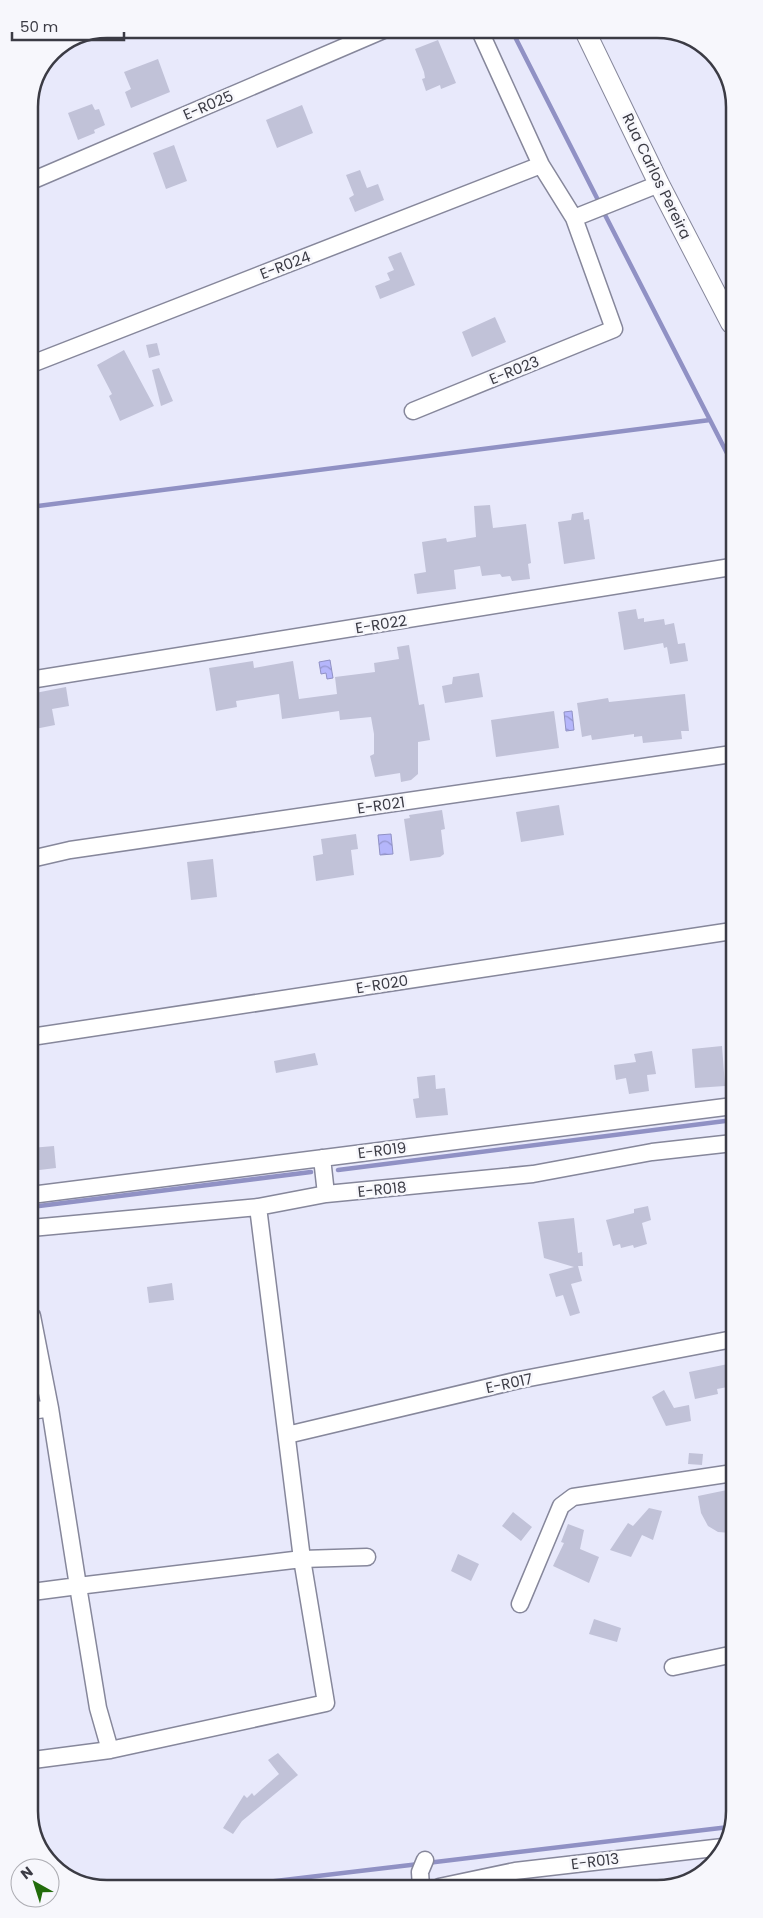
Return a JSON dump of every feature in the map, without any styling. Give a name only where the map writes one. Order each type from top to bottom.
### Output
[{"type":"street","name":"E-R025","points":[[38,178],[366,37]]},
{"type":"street","points":[[484,38],[541,166],[574,218],[659,184]]},
{"type":"street","name":"Rua Carlos Pereira","points":[[588,38],[659,184],[726,313]]},
{"type":"street","name":"E-R024","points":[[38,363],[541,166]]},
{"type":"street","name":"E-R023","points":[[413,411],[614,329],[574,218]]},
{"type":"street","name":"E-R022","points":[[38,679],[726,568]]},
{"type":"street","name":"E-R021","points":[[38,858],[80,849],[726,755]]},
{"type":"street","name":"E-R020","points":[[37,1037],[726,932]]},
{"type":"street","name":"E-R019","points":[[37,1194],[726,1107]]},
{"type":"street","name":"E-R018","points":[[37,1227],[258,1207],[326,1194],[533,1174],[652,1152],[726,1144]]},
{"type":"street","points":[[322,1158],[326,1194]]},
{"type":"street","points":[[37,1759],[110,1750],[326,1703],[302,1559],[258,1207]]},
{"type":"street","name":"E-R017","points":[[287,1435],[519,1380],[726,1340]]},
{"type":"street","points":[[37,1343],[50,1408],[98,1708],[110,1750]]},
{"type":"street","points":[[37,1409],[50,1408]]},
{"type":"street","points":[[520,1604],[561,1506],[573,1497],[726,1474]]},
{"type":"street","points":[[37,1591],[302,1559],[367,1557]]},
{"type":"street","points":[[673,1667],[726,1656]]},
{"type":"street","name":"E-R013","points":[[472,1880],[515,1871],[716,1847]]},
{"type":"street","points":[[421,1880],[420,1872],[425,1860]]},
{"type":"water","points":[[330,660],[333,678],[327,679],[326,673],[321,674],[319,662]]},
{"type":"water","points":[[572,711],[574,730],[566,731],[564,712]]},
{"type":"water","points":[[391,834],[393,854],[380,855],[378,835]]},
{"type":"building","points":[[438,40],[456,83],[441,89],[440,85],[426,91],[422,79],[425,78],[424,72],[415,49]]},
{"type":"building","points":[[158,59],[170,92],[131,108],[125,92],[131,89],[124,72]]},
{"type":"building","points":[[92,104],[95,110],[99,109],[105,125],[94,130],[95,133],[78,140],[68,113]]},
{"type":"building","points":[[302,105],[313,133],[277,148],[266,120]]},
{"type":"building","points":[[174,145],[187,181],[166,189],[153,153]]},
{"type":"building","points":[[360,170],[367,188],[378,184],[384,200],[355,212],[349,198],[354,195],[346,175]]},
{"type":"building","points":[[401,252],[415,285],[380,299],[375,286],[390,280],[387,273],[394,270],[388,257]]},
{"type":"building","points":[[495,317],[506,342],[472,357],[462,332]]},
{"type":"building","points":[[157,343],[160,355],[149,358],[146,345]]},
{"type":"building","points":[[124,350],[154,406],[120,421],[109,396],[112,394],[97,365]]},
{"type":"building","points":[[159,368],[173,401],[161,406],[152,370]]},
{"type":"building","points":[[490,505],[493,528],[526,524],[531,563],[528,564],[530,579],[512,581],[510,576],[502,577],[500,574],[482,576],[480,566],[454,570],[456,589],[417,594],[414,574],[426,572],[422,542],[446,538],[447,542],[476,537],[474,506]]},
{"type":"building","points":[[583,512],[584,520],[589,519],[595,559],[564,564],[558,522],[571,520],[572,514]]},
{"type":"building","points":[[636,609],[638,619],[644,618],[644,622],[664,619],[665,625],[674,623],[678,644],[685,643],[688,661],[670,664],[667,647],[664,648],[663,643],[624,650],[618,612]]},
{"type":"building","points":[[409,645],[419,705],[424,704],[430,740],[418,742],[418,774],[411,780],[401,782],[400,773],[375,777],[370,756],[374,754],[374,734],[371,717],[340,720],[339,711],[282,719],[279,694],[236,701],[237,707],[216,711],[209,668],[253,661],[254,668],[293,661],[299,699],[337,694],[335,677],[375,672],[374,663],[399,659],[397,647]]},
{"type":"building","points":[[479,673],[483,697],[445,703],[442,686],[452,684],[453,677]]},
{"type":"building","points":[[66,687],[69,706],[52,709],[55,725],[38,728],[38,693]]},
{"type":"building","points":[[685,694],[689,731],[681,731],[682,739],[643,743],[642,736],[634,737],[634,734],[592,740],[591,735],[582,737],[577,703],[608,698],[609,702]]},
{"type":"building","points":[[554,711],[559,748],[496,757],[491,720]]},
{"type":"building","points":[[559,805],[564,835],[521,842],[516,812]]},
{"type":"building","points":[[442,810],[445,829],[441,830],[444,854],[440,857],[410,861],[404,819],[410,818],[409,815]]},
{"type":"building","points":[[356,834],[358,849],[351,850],[354,875],[316,881],[313,856],[323,854],[321,839]]},
{"type":"building","points":[[213,859],[217,897],[191,900],[187,862]]},
{"type":"building","points":[[722,1046],[725,1086],[695,1088],[692,1049]]},
{"type":"building","points":[[652,1051],[656,1074],[647,1075],[649,1091],[629,1094],[626,1078],[616,1080],[614,1065],[636,1062],[634,1054]]},
{"type":"building","points":[[315,1053],[318,1065],[276,1073],[274,1061]]},
{"type":"building","points":[[435,1075],[436,1089],[445,1088],[448,1115],[416,1118],[413,1099],[419,1098],[417,1077]]},
{"type":"building","points":[[54,1146],[56,1168],[37,1170],[37,1147]]},
{"type":"building","points":[[648,1206],[651,1220],[642,1223],[647,1244],[634,1248],[633,1245],[621,1248],[620,1244],[613,1246],[606,1220],[634,1213],[634,1209]]},
{"type":"building","points":[[574,1218],[578,1253],[582,1252],[583,1266],[578,1266],[582,1281],[571,1284],[580,1313],[570,1316],[563,1295],[556,1297],[549,1274],[574,1267],[544,1258],[538,1222]]},
{"type":"building","points":[[172,1283],[174,1300],[149,1303],[147,1287]]},
{"type":"building","points":[[726,1364],[726,1387],[717,1389],[718,1394],[695,1399],[689,1372]]},
{"type":"building","points":[[664,1390],[674,1408],[689,1405],[691,1421],[666,1426],[652,1397]]},
{"type":"building","points":[[689,1453],[703,1454],[702,1465],[688,1464]]},
{"type":"building","points":[[726,1490],[726,1533],[718,1532],[708,1526],[701,1513],[698,1496]]},
{"type":"building","points":[[649,1508],[662,1511],[653,1540],[642,1535],[631,1557],[610,1550],[628,1523],[633,1526]]},
{"type":"building","points":[[513,1512],[532,1527],[521,1541],[502,1526]]},
{"type":"building","points":[[568,1524],[584,1530],[580,1549],[599,1557],[589,1583],[553,1566],[564,1543],[561,1542]]},
{"type":"building","points":[[458,1554],[479,1564],[471,1581],[451,1571]]},
{"type":"building","points":[[594,1619],[621,1628],[617,1642],[589,1634]]},
{"type":"building","points":[[278,1753],[298,1775],[242,1821],[233,1834],[223,1828],[244,1795],[247,1798],[252,1793],[254,1796],[279,1774],[268,1760]]},
{"type":"waterway","points":[[515,38],[600,204]]},
{"type":"waterway","points":[[603,211],[726,451]]},
{"type":"waterway","points":[[38,506],[710,420]]},
{"type":"waterway","points":[[338,1170],[726,1121]]},
{"type":"waterway","points":[[37,1206],[311,1172]]},
{"type":"waterway","points":[[427,1863],[723,1828]]},
{"type":"waterway","points":[[284,1880],[419,1864]]}]
